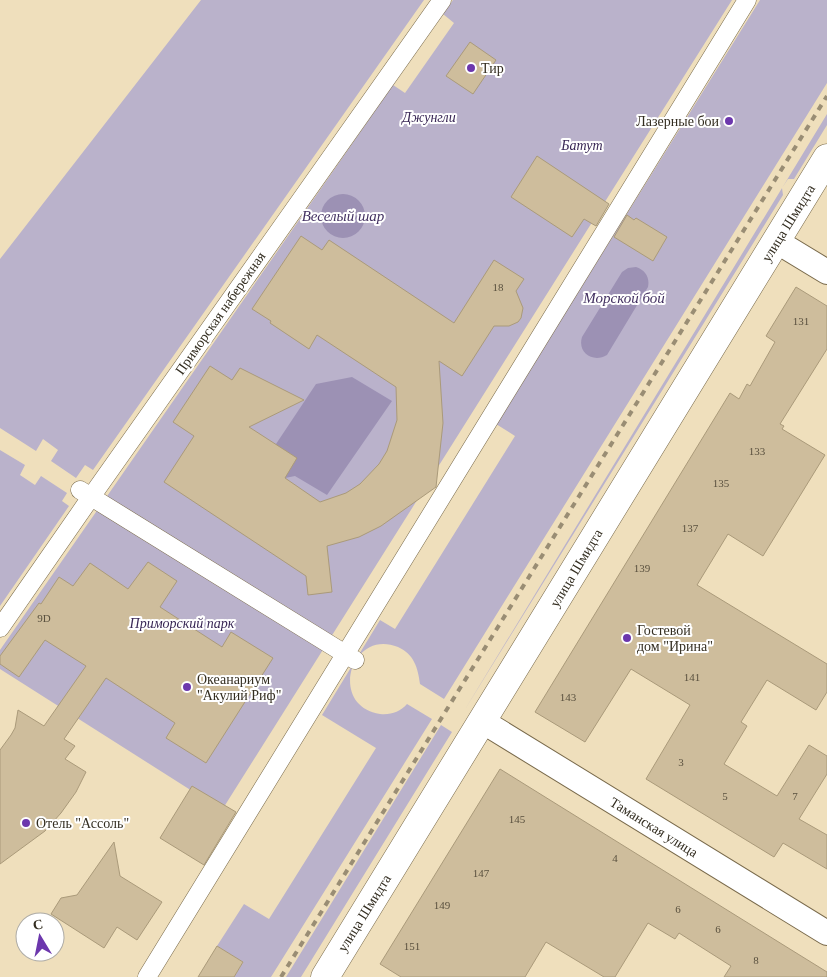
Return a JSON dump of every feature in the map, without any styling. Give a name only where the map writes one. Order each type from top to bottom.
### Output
[{"type":"street","name":"Приморская набережная","points":[[0,628],[85,493],[442,0]]},
{"type":"street","points":[[147,977],[350,657],[747,0]]},
{"type":"street","name":"улица Шмидта","points":[[325,977],[827,158]]},
{"type":"street","points":[[776,241],[827,272]]},
{"type":"street","points":[[85,493],[350,657]]},
{"type":"street","name":"Таманская улица","points":[[482,720],[827,933]]},
{"type":"green space","points":[[201,0],[424,0],[93,470],[85,465],[76,478],[51,461],[58,450],[43,439],[36,451],[0,428],[0,259]]},
{"type":"green space","name":"Приморский парк","points":[[453,0],[732,0],[222,810],[0,669],[0,650],[393,85],[405,93],[454,23],[443,14]]},
{"type":"green space","points":[[760,0],[827,0],[827,83],[444,699],[420,684],[414,662],[408,653],[398,647],[381,644],[368,648],[358,658],[352,670],[350,684],[354,697],[364,708],[380,714],[388,714],[398,711],[407,704],[432,719],[271,977],[234,977],[243,962],[217,946],[244,904],[269,919],[376,748],[322,715],[380,620],[395,629],[515,436],[496,424]]},
{"type":"green space","points":[[827,114],[827,125],[794,179],[788,179],[782,188]]},
{"type":"green space","points":[[782,188],[783,195],[464,711]]},
{"type":"green space","points":[[0,450],[25,465],[20,475],[35,485],[41,476],[67,493],[62,501],[69,506],[0,606]]},
{"type":"green space","points":[[441,725],[452,732],[301,977],[286,977]]},
{"type":"water","name":"Веселый шар","points":[[343,194],[355,198],[361,204],[365,216],[361,228],[355,234],[343,238],[331,234],[325,228],[321,216],[325,204],[331,198]]},
{"type":"water","name":"Морской бой","points":[[636,267],[646,274],[648,287],[607,355],[597,358],[588,355],[582,348],[582,337],[622,272],[628,268]]},
{"type":"water","points":[[352,377],[392,401],[327,495],[295,476],[285,478],[254,449],[276,444],[316,384]]},
{"type":"building","name":"Тир","points":[[470,42],[496,60],[473,94],[446,76]]},
{"type":"building","points":[[537,156],[609,204],[596,226],[584,219],[572,237],[511,197]]},
{"type":"building","points":[[627,215],[634,220],[636,218],[667,237],[653,261],[614,237]]},
{"type":"building","points":[[301,236],[322,250],[329,240],[454,323],[494,260],[524,279],[516,291],[523,308],[518,322],[509,326],[494,326],[462,376],[439,361],[443,423],[436,487],[381,526],[359,537],[327,546],[332,592],[308,595],[306,576],[164,482],[194,436],[173,422],[210,366],[232,380],[240,368],[304,400],[249,427],[297,458],[285,478],[320,502],[346,493],[360,484],[379,464],[387,451],[397,420],[396,387],[317,335],[309,349],[252,309]]},
{"type":"building","points":[[796,287],[827,306],[827,349],[780,424],[784,426],[782,429],[825,455],[763,556],[728,534],[697,585],[827,664],[827,692],[816,710],[767,680],[741,722],[747,726],[724,764],[777,796],[809,745],[827,756],[827,774],[799,819],[827,835],[827,869],[783,843],[774,857],[646,779],[690,705],[631,669],[585,742],[535,712],[730,393],[739,399],[747,384],[750,386],[775,342],[766,336]]},
{"type":"building","points":[[148,562],[177,581],[160,607],[222,647],[231,632],[273,658],[206,763],[166,738],[175,723],[106,678],[64,739],[75,746],[65,759],[86,772],[76,792],[45,831],[0,864],[0,750],[15,728],[18,710],[44,726],[86,666],[45,640],[19,677],[0,664],[0,656],[39,603],[41,604],[59,577],[73,586],[90,563],[128,589]]},
{"type":"building","points":[[500,769],[827,972],[827,977],[724,977],[731,966],[679,933],[675,939],[648,923],[615,977],[604,977],[546,942],[525,977],[401,977],[380,964]]},
{"type":"building","points":[[192,786],[236,812],[204,865],[160,838]]},
{"type":"building","points":[[114,842],[120,876],[162,902],[137,940],[117,927],[104,948],[65,923],[65,912],[52,912],[61,898],[77,895]]},
{"type":"building","points":[[217,946],[243,962],[234,977],[198,977]]},
{"type":"railway","points":[[281,977],[827,96]]},
{"type":"place","name":"Тир","points":[[471,68]]},
{"type":"place","name":"Лазерные бои","points":[[729,121]]},
{"type":"place","name":"Гостевой дом \"Ирина\"","points":[[627,638]]},
{"type":"place","name":"Океанариум \"Акулий Риф\"","points":[[187,687]]},
{"type":"place","name":"Отель \"Ассоль\"","points":[[26,823]]},
{"type":"park label","name":"Джунгли","points":[[429,117]]},
{"type":"park label","name":"Батут","points":[[582,145]]}]
